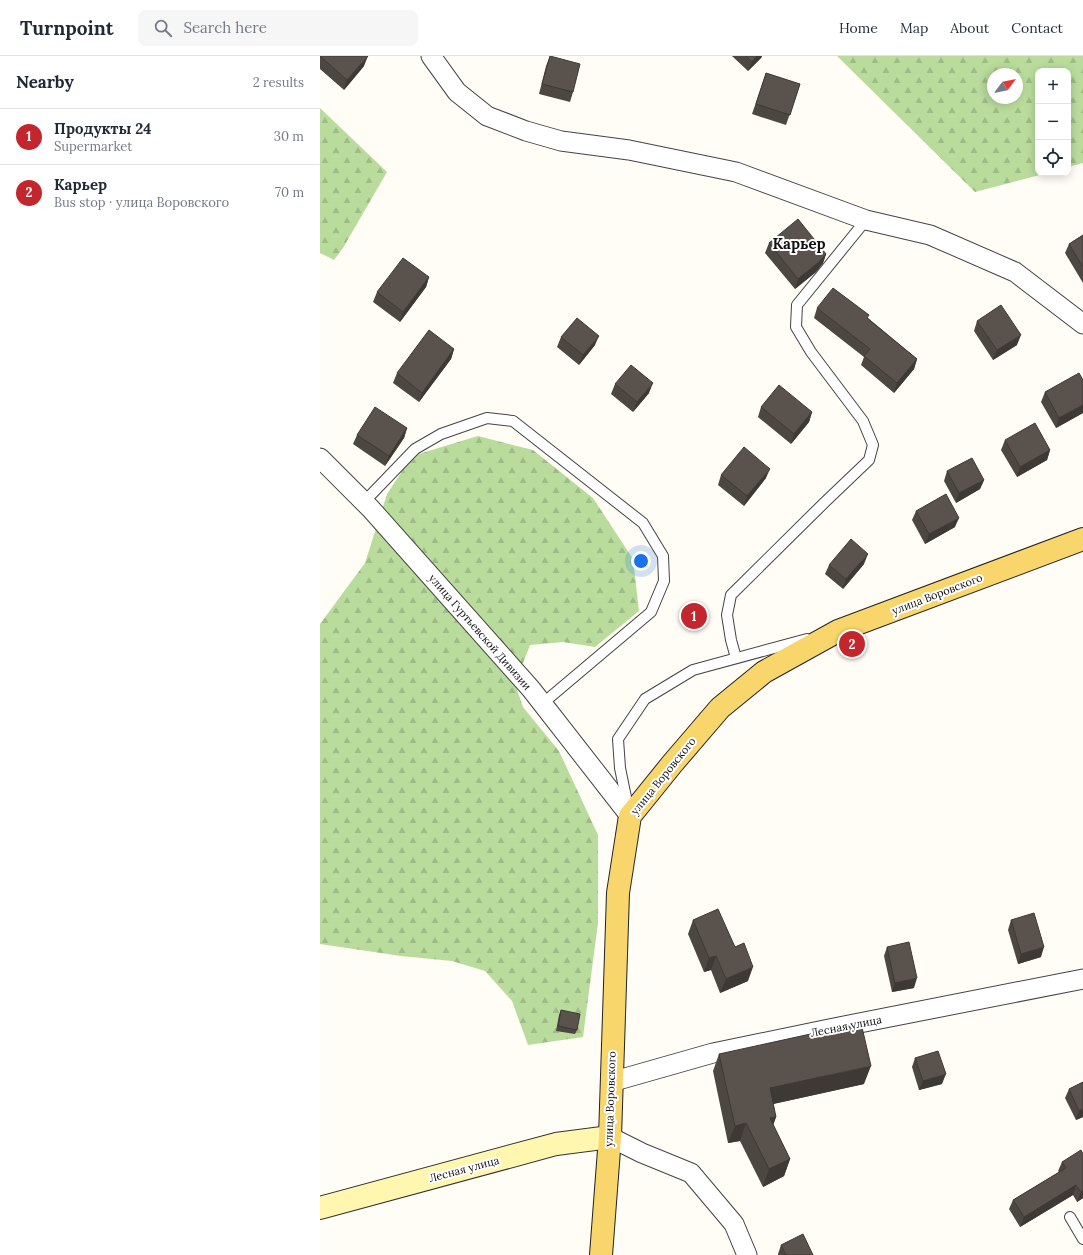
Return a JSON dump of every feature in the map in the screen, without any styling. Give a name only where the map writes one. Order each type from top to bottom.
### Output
[{"type":"main road","name":"улица Воровского","points":[[601,1255],[610,1137],[618,893],[630,816],[720,708],[764,672],[838,631],[1083,539]]},
{"type":"street","points":[[431,56],[457,92],[487,116],[526,131],[561,141],[629,150],[736,172],[866,220],[930,234],[1015,272],[1083,324]]},
{"type":"street","name":"улица Гуртьевской Дивизии","points":[[320,458],[364,502],[526,684],[630,816]]},
{"type":"street","name":"Лесная улица","points":[[611,1082],[713,1053],[836,1027],[1083,979]]},
{"type":"street","points":[[610,1137],[642,1153],[691,1173],[734,1224],[747,1255]]},
{"type":"street","name":"Лесная улица","points":[[320,1208],[556,1144],[610,1137]]},
{"type":"lane","points":[[736,658],[727,616],[731,595],[869,460],[873,445],[863,421],[811,352],[796,327],[797,304],[866,220]]},
{"type":"lane","points":[[364,502],[415,449],[441,434],[487,418],[513,421],[643,523],[663,556],[664,581],[651,612],[542,704]]},
{"type":"lane","points":[[630,816],[620,768],[618,739],[645,699],[693,670],[838,631]]},
{"type":"lane","points":[[1070,1217],[1083,1239]]},
{"type":"green space","points":[[837,56],[1083,56],[1083,163],[1071,166],[1071,68],[1035,68],[1036,176],[975,192]]},
{"type":"green space","points":[[320,108],[387,172],[343,248],[334,260],[320,253]]},
{"type":"green space","points":[[478,436],[533,450],[593,498],[633,559],[639,611],[595,647],[563,642],[530,645],[515,684],[523,707],[559,751],[598,835],[598,923],[583,1037],[528,1045],[512,1001],[485,971],[452,961],[401,956],[320,944],[320,624],[365,563],[387,494],[412,456]]},
{"type":"building","points":[[320,56],[368,56],[347,80]]},
{"type":"building","points":[[550,56],[580,64],[573,92],[542,84]]},
{"type":"building","points":[[746,56],[757,56],[752,62]]},
{"type":"building","points":[[766,73],[800,84],[790,115],[756,104]]},
{"type":"building","points":[[798,219],[826,254],[819,262],[798,279],[769,243]]},
{"type":"building","points":[[1083,235],[1083,267],[1069,244]]},
{"type":"building","points":[[403,258],[429,277],[403,312],[377,292]]},
{"type":"building","points":[[833,288],[869,315],[867,318],[917,359],[897,383],[864,356],[870,349],[817,308]]},
{"type":"building","points":[[1001,305],[1021,335],[997,350],[977,321]]},
{"type":"building","points":[[577,318],[599,336],[583,355],[561,337]]},
{"type":"building","points":[[429,330],[454,349],[422,393],[397,373]]},
{"type":"building","points":[[631,365],[653,383],[637,402],[615,384]]},
{"type":"building","points":[[1079,373],[1083,380],[1083,405],[1059,418],[1045,392]]},
{"type":"building","points":[[779,385],[812,412],[794,434],[761,407]]},
{"type":"building","points":[[375,407],[407,428],[389,456],[357,435]]},
{"type":"building","points":[[1035,423],[1050,450],[1020,467],[1005,440]]},
{"type":"building","points":[[744,447],[770,469],[747,496],[721,475]]},
{"type":"building","points":[[972,458],[984,480],[959,493],[947,471]]},
{"type":"building","points":[[946,494],[959,518],[929,534],[916,511]]},
{"type":"building","points":[[851,539],[868,554],[846,579],[829,565]]},
{"type":"building","points":[[718,909],[735,947],[744,943],[753,967],[726,979],[716,956],[709,958],[693,920]]},
{"type":"building","points":[[1034,913],[1044,947],[1021,954],[1011,920]]},
{"type":"building","points":[[909,942],[917,978],[895,983],[887,947]]},
{"type":"building","points":[[561,1010],[580,1014],[577,1030],[558,1026]]},
{"type":"building","points":[[861,1023],[871,1066],[770,1088],[776,1117],[770,1118],[790,1159],[769,1169],[746,1123],[735,1126],[719,1054]]},
{"type":"building","points":[[938,1051],[946,1074],[923,1081],[915,1058]]},
{"type":"building","points":[[1083,1082],[1083,1109],[1079,1111],[1069,1089]]},
{"type":"building","points":[[1081,1150],[1083,1154],[1083,1191],[1081,1192],[1076,1185],[1024,1217],[1013,1200],[1066,1168],[1062,1162]]},
{"type":"building","points":[[803,1234],[813,1255],[786,1255],[781,1245]]},
{"type":"place","name":"Продукты 24","points":[[694,616]]},
{"type":"place","name":"Карьер","points":[[852,644]]},
{"type":"district","name":"Карьер","points":[[799,244]]}]
